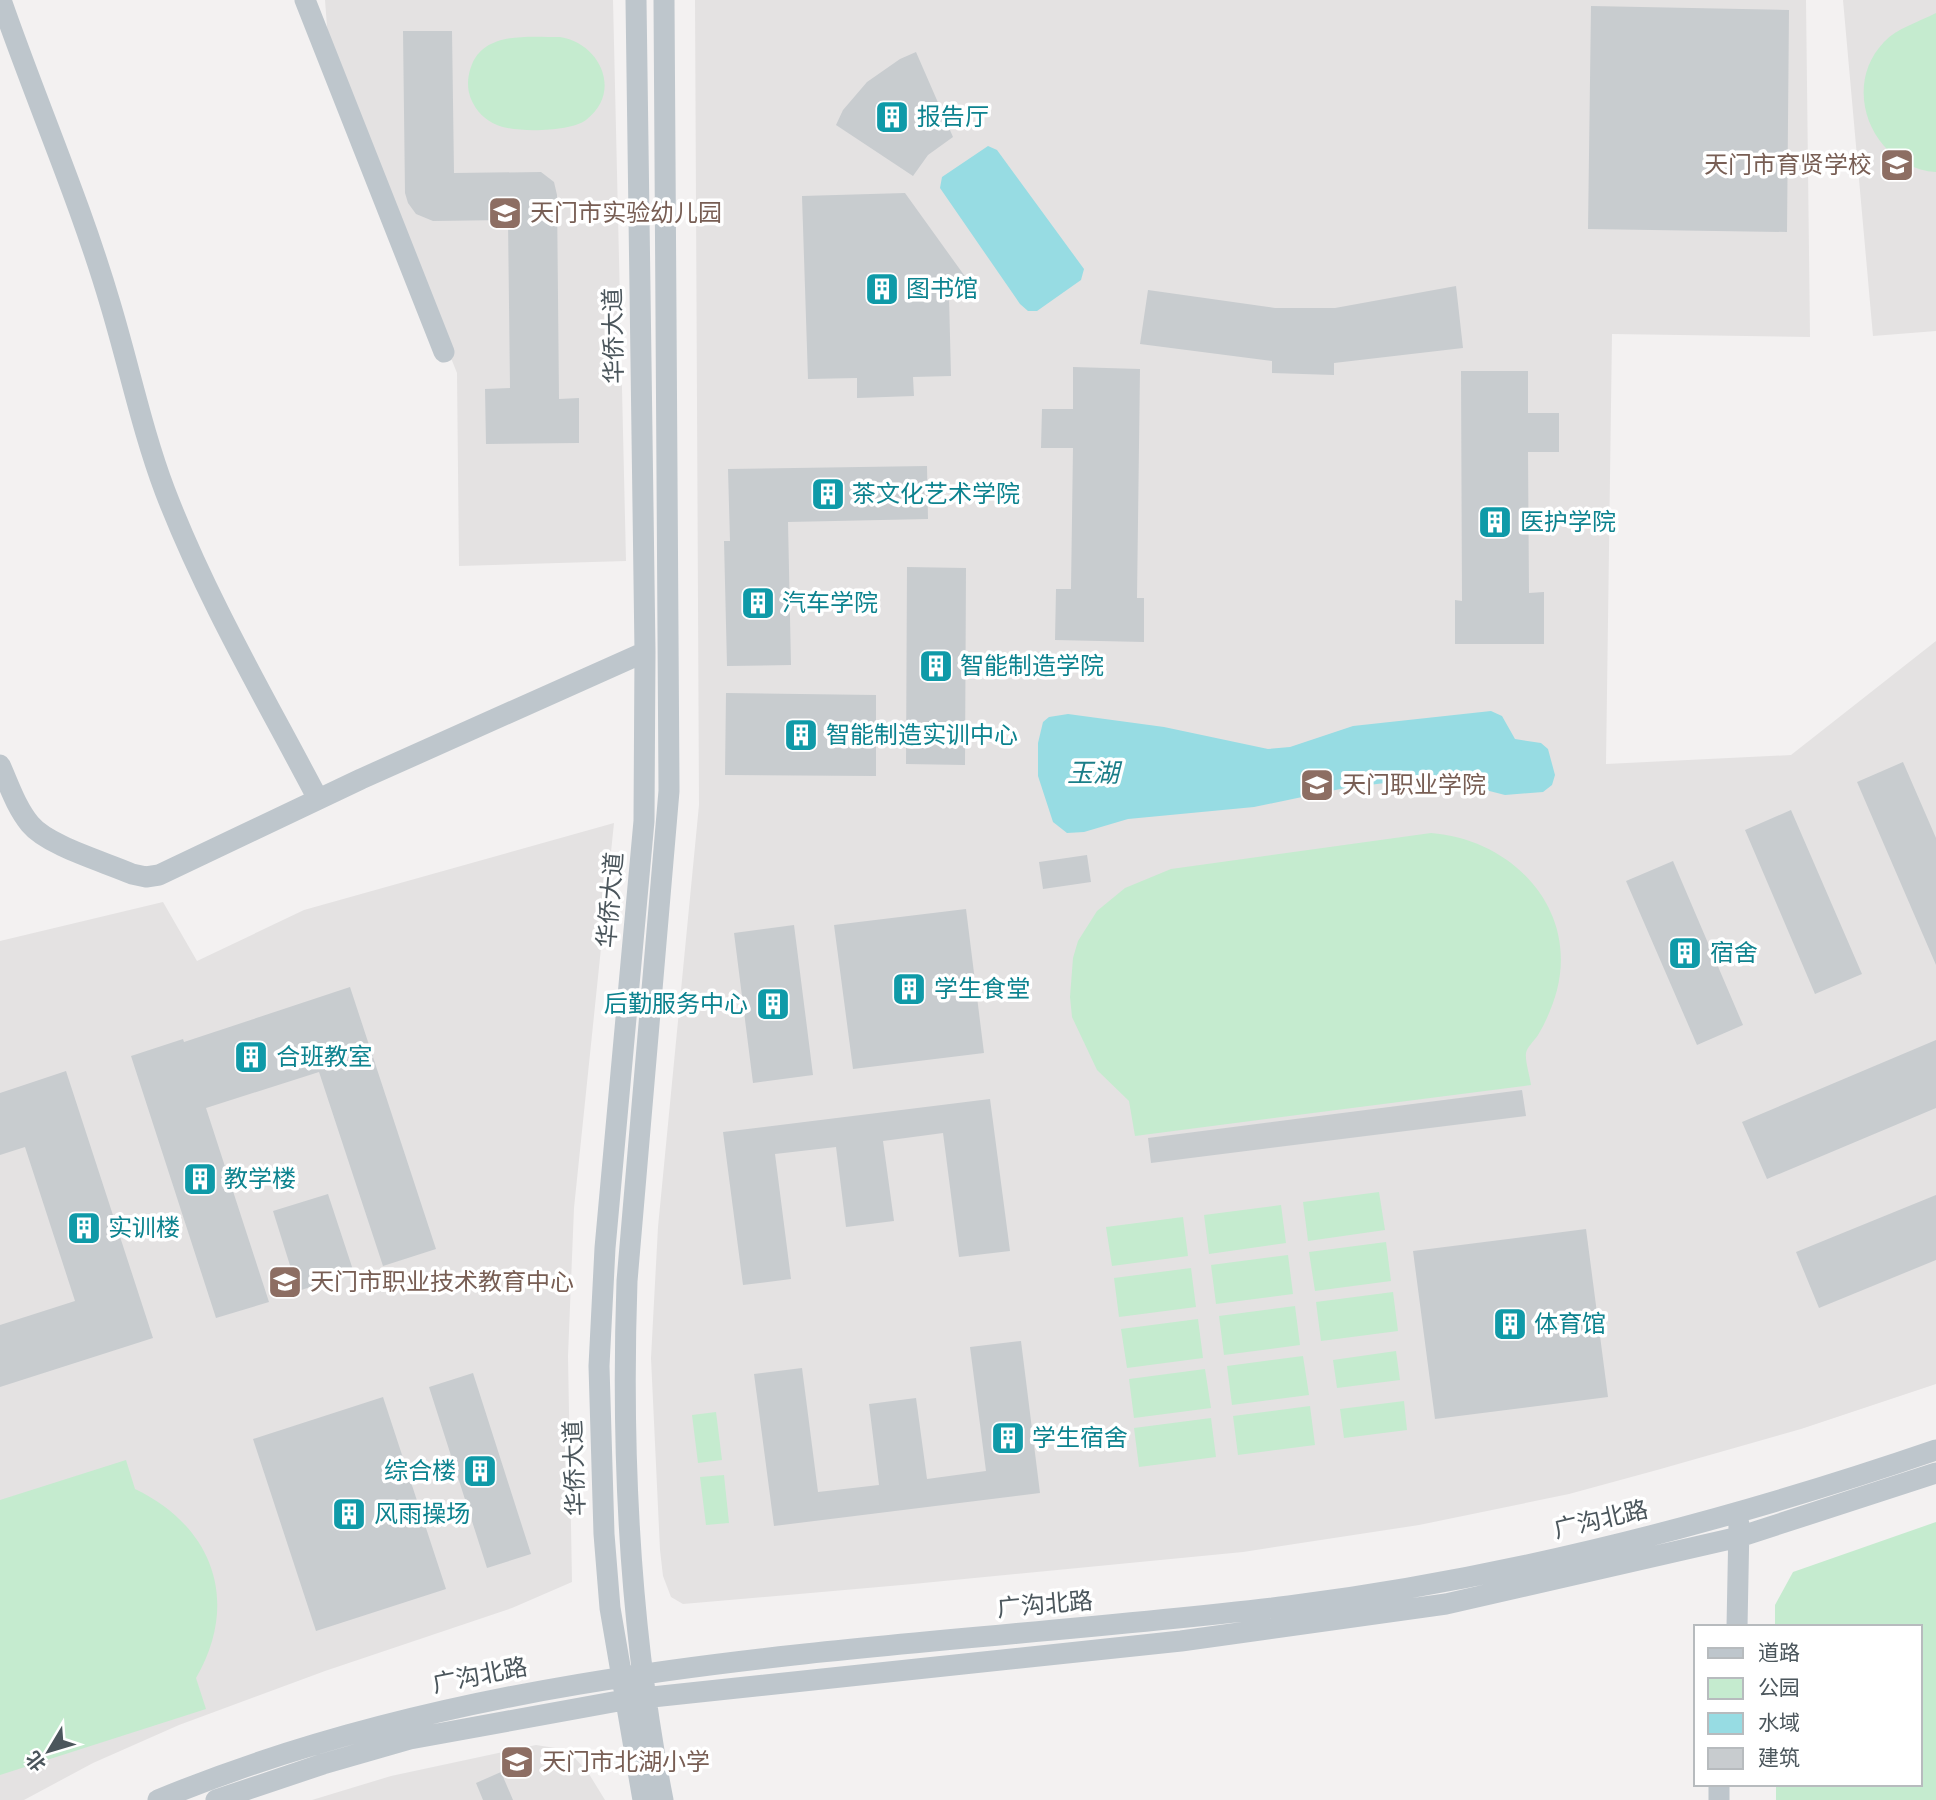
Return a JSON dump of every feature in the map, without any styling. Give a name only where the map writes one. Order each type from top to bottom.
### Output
[{"type":"street","points":[[1,0],[110,303],[145,436],[165,493],[200,575],[318,799]]},
{"type":"street","points":[[305,0],[444,352]]},
{"type":"street","name":"华侨大道","points":[[636,0],[645,652],[644,821],[600,1310],[600,1434],[604,1534],[620,1676],[643,1800]]},
{"type":"street","name":"华侨大道","points":[[663,1800],[646,1698],[631,1580],[626,1495],[625,1349],[627,1281],[669,791],[664,0]]},
{"type":"street","points":[[0,765],[18,806],[31,825],[43,836],[132,874],[146,877],[159,875],[318,799],[645,652]]},
{"type":"street","name":"广沟北路","points":[[158,1800],[263,1761],[377,1725],[489,1700],[620,1676],[1308,1603],[1445,1582],[1733,1516],[1936,1450]]},
{"type":"street","name":"广沟北路","points":[[216,1800],[323,1764],[410,1739],[624,1700],[1295,1626],[1446,1604],[1732,1538],[1936,1473]]},
{"type":"street","points":[[1723,1625],[1733,1516]]},
{"type":"street","points":[[1732,1538],[1737,1625]]},
{"type":"shaded area","name":"天门市实验幼儿园","points":[[325,0],[613,0],[626,561],[459,566],[457,373],[329,53]]},
{"type":"shaded area","name":"天门职业学院","points":[[695,0],[1806,0],[1810,337],[1612,334],[1606,764],[1791,755],[1936,641],[1936,1384],[1801,1429],[1569,1494],[1419,1525],[1243,1552],[913,1584],[683,1604],[671,1597],[663,1576],[660,1550],[651,1358],[658,1227],[699,805]]},
{"type":"shaded area","name":"天门市育贤学校","points":[[1843,0],[1936,0],[1936,331],[1873,336]]},
{"type":"shaded area","name":"天门市职业技术教育中心","points":[[614,823],[574,1208],[568,1356],[572,1582],[512,1608],[325,1671],[179,1725],[93,1763],[24,1800],[0,1800],[0,941],[163,902],[197,961],[304,910]]},
{"type":"shaded area","name":"天门市北湖小学","points":[[536,1745],[568,1750],[589,1774],[605,1800],[312,1800],[391,1776]]},
{"type":"green space","points":[[1936,13],[1936,172],[1914,167],[1895,157],[1880,142],[1864,103],[1864,82],[1871,61],[1889,37]]},
{"type":"green space","points":[[560,37],[574,41],[586,49],[602,70],[605,83],[603,96],[597,109],[586,120],[568,127],[529,130],[505,128],[481,115],[473,103],[468,87],[471,67],[477,55],[486,47],[508,38]]},
{"type":"green space","points":[[1431,833],[1460,838],[1487,848],[1512,863],[1532,883],[1547,905],[1557,931],[1561,960],[1557,990],[1551,1007],[1541,1030],[1526,1053],[1531,1085],[1135,1136],[1129,1101],[1097,1070],[1072,1017],[1070,997],[1073,958],[1078,941],[1097,911],[1125,888],[1171,869]]},
{"type":"green space","points":[[1379,1192],[1385,1230],[1308,1241],[1303,1202]]},
{"type":"green space","points":[[1281,1205],[1286,1243],[1209,1254],[1204,1215]]},
{"type":"green space","points":[[1183,1217],[1188,1256],[1112,1266],[1106,1227]]},
{"type":"green space","points":[[1386,1242],[1391,1281],[1315,1291],[1309,1252]]},
{"type":"green space","points":[[1288,1255],[1293,1294],[1216,1304],[1211,1265]]},
{"type":"green space","points":[[1191,1268],[1196,1307],[1119,1317],[1114,1278]]},
{"type":"green space","points":[[1393,1292],[1398,1331],[1321,1341],[1316,1302]]},
{"type":"green space","points":[[1295,1306],[1300,1345],[1224,1355],[1219,1316]]},
{"type":"green space","points":[[1198,1319],[1203,1358],[1127,1368],[1121,1329]]},
{"type":"green space","points":[[1396,1351],[1400,1380],[1337,1388],[1333,1360]]},
{"type":"green space","points":[[1303,1356],[1309,1395],[1232,1405],[1227,1366]]},
{"type":"green space","points":[[1205,1369],[1211,1408],[1134,1418],[1129,1379]]},
{"type":"green space","points":[[1404,1401],[1407,1430],[1344,1438],[1340,1409]]},
{"type":"green space","points":[[1310,1406],[1315,1445],[1238,1455],[1233,1416]]},
{"type":"green space","points":[[716,1412],[722,1460],[698,1463],[692,1415]]},
{"type":"green space","points":[[1211,1418],[1216,1457],[1139,1467],[1134,1428]]},
{"type":"green space","points":[[126,1460],[135,1489],[162,1505],[184,1524],[201,1545],[212,1569],[217,1595],[216,1622],[209,1650],[196,1678],[206,1709],[0,1775],[0,1500]]},
{"type":"green space","points":[[724,1475],[729,1523],[706,1525],[700,1477]]},
{"type":"green space","points":[[1936,1522],[1936,1800],[1776,1800],[1776,1786],[1922,1786],[1922,1625],[1775,1625],[1775,1605],[1793,1572]]},
{"type":"water","points":[[988,146],[997,150],[1084,269],[1081,280],[1037,311],[1028,311],[1020,304],[940,188],[942,177]]},
{"type":"water","name":"玉湖","points":[[1491,711],[1502,716],[1515,739],[1541,743],[1548,749],[1555,775],[1552,785],[1543,792],[1505,795],[1462,784],[1393,782],[1345,788],[1254,807],[1128,819],[1084,832],[1067,833],[1053,822],[1038,776],[1038,743],[1043,722],[1049,717],[1068,714],[1164,727],[1268,749],[1290,747],[1353,726]]},
{"type":"building","points":[[1591,6],[1789,10],[1787,232],[1588,229]]},
{"type":"building","points":[[403,31],[452,31],[454,173],[541,172],[554,182],[557,195],[559,399],[579,398],[579,443],[486,444],[485,389],[510,388],[508,220],[433,221],[416,214],[408,203],[405,193]]},
{"type":"building","name":"报告厅","points":[[916,52],[953,137],[928,155],[913,176],[836,125],[843,110],[867,82],[900,59]]},
{"type":"building","name":"图书馆","points":[[905,193],[969,282],[949,297],[951,376],[913,377],[914,396],[857,398],[857,378],[808,379],[802,196]]},
{"type":"building","points":[[1456,286],[1463,348],[1334,363],[1334,375],[1272,373],[1272,361],[1140,344],[1148,290],[1275,308],[1335,308]]},
{"type":"building","points":[[1073,367],[1140,369],[1137,598],[1144,598],[1144,642],[1055,640],[1056,589],[1071,589],[1073,448],[1041,448],[1042,409],[1073,409]]},
{"type":"building","name":"医护学院","points":[[1461,371],[1528,371],[1528,413],[1559,413],[1559,452],[1528,452],[1529,593],[1544,592],[1544,644],[1455,644],[1455,600],[1462,601]]},
{"type":"building","points":[[927,466],[928,519],[788,522],[791,665],[727,666],[724,541],[730,541],[728,469]]},
{"type":"building","name":"智能制造学院","points":[[907,567],[966,568],[965,765],[906,764]]},
{"type":"building","name":"智能制造实训中心","points":[[726,693],[876,695],[876,776],[725,775]]},
{"type":"building","points":[[1903,762],[1936,838],[1936,965],[1857,782]]},
{"type":"building","name":"宿舍","points":[[1791,810],[1862,974],[1815,994],[1745,830]]},
{"type":"building","points":[[1087,855],[1091,882],[1043,889],[1039,862]]},
{"type":"building","name":"宿舍","points":[[1673,861],[1743,1025],[1697,1045],[1626,881]]},
{"type":"building","name":"学生食堂","points":[[966,909],[984,1053],[853,1069],[834,925]]},
{"type":"building","name":"后勤服务中心","points":[[794,925],[813,1075],[753,1083],[734,933]]},
{"type":"building","points":[[350,987],[436,1249],[383,1266],[319,1072],[206,1108],[269,1302],[216,1318],[131,1056],[183,1039],[184,1042]]},
{"type":"building","points":[[1936,1040],[1936,1108],[1767,1179],[1742,1122]]},
{"type":"building","name":"实训楼","points":[[66,1071],[153,1338],[0,1387],[0,1325],[75,1301],[25,1147],[0,1155],[0,1093]]},
{"type":"building","points":[[1522,1090],[1526,1116],[1151,1163],[1148,1138]]},
{"type":"building","points":[[990,1099],[1010,1251],[959,1257],[943,1133],[883,1141],[894,1221],[846,1227],[836,1147],[775,1154],[791,1279],[743,1285],[723,1132]]},
{"type":"building","points":[[328,1194],[354,1273],[298,1291],[273,1211]]},
{"type":"building","points":[[1936,1195],[1936,1260],[1819,1308],[1796,1252]]},
{"type":"building","name":"体育馆","points":[[1586,1229],[1608,1397],[1435,1419],[1413,1251]]},
{"type":"building","name":"学生宿舍","points":[[1021,1341],[1040,1493],[774,1526],[754,1374],[802,1368],[818,1492],[879,1485],[869,1404],[916,1398],[927,1479],[986,1471],[970,1347]]},
{"type":"building","name":"综合楼","points":[[473,1373],[531,1554],[487,1568],[429,1387]]},
{"type":"building","name":"风雨操场","points":[[383,1397],[446,1589],[316,1631],[253,1439]]},
{"type":"building","points":[[501,1772],[513,1800],[483,1800],[476,1783]]},
{"type":"place","name":"报告厅","points":[[892,117]]},
{"type":"place","name":"天门市育贤学校","points":[[1897,165]]},
{"type":"place","name":"天门市实验幼儿园","points":[[505,213]]},
{"type":"place","name":"图书馆","points":[[882,289]]},
{"type":"place","name":"茶文化艺术学院","points":[[828,494]]},
{"type":"place","name":"医护学院","points":[[1495,522]]},
{"type":"place","name":"汽车学院","points":[[758,603]]},
{"type":"place","name":"智能制造学院","points":[[936,666]]},
{"type":"place","name":"智能制造实训中心","points":[[801,735]]},
{"type":"place","name":"天门职业学院","points":[[1317,785]]},
{"type":"place","name":"宿舍","points":[[1685,953]]},
{"type":"place","name":"学生食堂","points":[[909,989]]},
{"type":"place","name":"后勤服务中心","points":[[773,1004]]},
{"type":"place","name":"合班教室","points":[[251,1057]]},
{"type":"place","name":"教学楼","points":[[200,1179]]},
{"type":"place","name":"实训楼","points":[[84,1228]]},
{"type":"place","name":"天门市职业技术教育中心","points":[[285,1282]]},
{"type":"place","name":"体育馆","points":[[1510,1324]]},
{"type":"place","name":"学生宿舍","points":[[1008,1438]]},
{"type":"place","name":"综合楼","points":[[480,1471]]},
{"type":"place","name":"风雨操场","points":[[349,1514]]},
{"type":"place","name":"天门市北湖小学","points":[[517,1762]]}]
